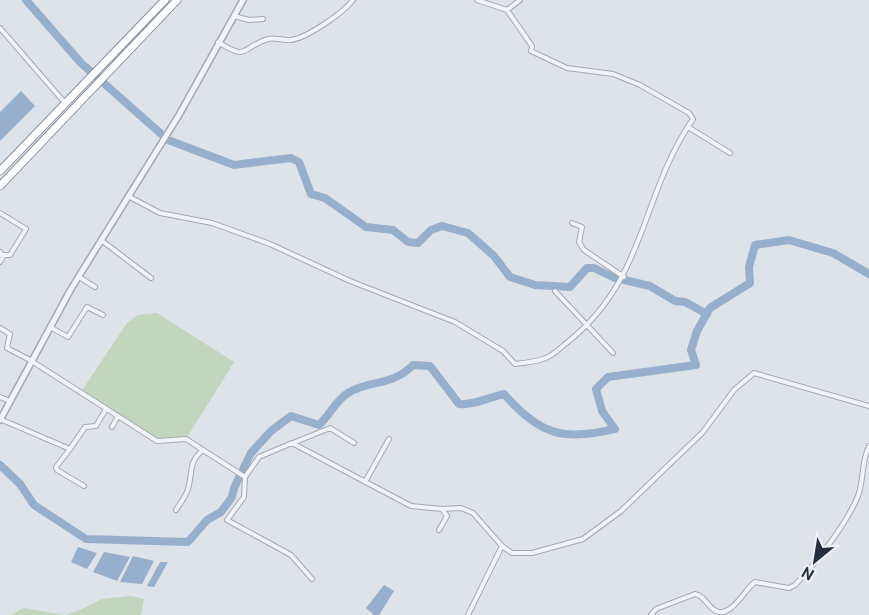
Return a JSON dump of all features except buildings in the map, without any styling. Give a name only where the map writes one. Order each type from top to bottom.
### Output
[{"type":"highway","points":[[0,171],[165,0]]},
{"type":"highway","points":[[0,186],[177,0]]},
{"type":"street","points":[[70,449],[0,420],[30,360],[165,137],[243,0]]},
{"type":"street","points":[[218,42],[237,53],[249,51],[269,38],[293,40],[312,32],[348,7],[353,0]]},
{"type":"street","points":[[129,196],[160,213],[212,223],[270,244],[350,281],[454,322],[502,351],[515,364],[545,359],[586,327],[612,297],[624,277],[666,168],[693,119],[689,113],[640,85],[613,74],[567,68],[531,51],[532,46],[507,10],[477,0]]},
{"type":"street","points":[[507,10],[520,0]]},
{"type":"street","points":[[234,16],[252,20],[263,18]]},
{"type":"street","points":[[0,28],[65,104]]},
{"type":"street","points":[[688,127],[730,153]]},
{"type":"street","points":[[0,213],[26,229],[10,255],[2,253],[0,262]]},
{"type":"street","points":[[572,223],[582,227],[579,242],[584,250],[624,277]]},
{"type":"street","points":[[101,240],[152,278]]},
{"type":"street","points":[[79,277],[95,287]]},
{"type":"street","points":[[555,291],[586,327],[613,353]]},
{"type":"street","points":[[50,326],[68,337],[87,307],[103,315]]},
{"type":"street","points":[[0,328],[10,334],[7,348],[30,360],[157,441],[186,439],[245,477]]},
{"type":"street","points":[[293,443],[411,506],[461,508],[473,513],[502,546],[512,553],[532,553],[584,539],[621,511],[703,432],[734,390],[754,373],[869,405]]},
{"type":"street","points":[[0,397],[10,401]]},
{"type":"street","points":[[84,486],[57,470],[56,467],[85,427],[96,426],[106,409]]},
{"type":"street","points":[[112,426],[118,416]]},
{"type":"street","points":[[312,579],[291,555],[228,520],[244,497],[245,477],[259,457],[280,446],[330,428],[354,443]]},
{"type":"street","points":[[365,482],[389,439]]},
{"type":"street","points":[[651,615],[656,609],[695,594],[700,595],[716,612],[722,613],[730,609],[755,582],[789,588],[795,585],[850,512],[859,493],[862,466],[869,446]]},
{"type":"street","points":[[176,510],[188,490],[190,468],[194,457],[203,450]]},
{"type":"street","points":[[440,530],[447,516],[442,509]]},
{"type":"street","points":[[468,615],[502,546]]},
{"type":"green space","points":[[157,313],[234,362],[186,439],[157,441],[81,392],[127,323],[138,315]]},
{"type":"green space","points":[[131,596],[144,599],[141,615],[65,615],[102,599]]},
{"type":"green space","points":[[23,608],[65,615],[11,615]]},
{"type":"water","points":[[21,91],[35,106],[0,141],[0,112]]},
{"type":"water","points":[[78,547],[97,553],[87,569],[71,562]]},
{"type":"water","points":[[104,552],[130,557],[117,581],[93,572]]},
{"type":"water","points":[[133,556],[154,561],[142,584],[120,582]]},
{"type":"water","points":[[160,562],[168,562],[154,587],[147,586]]},
{"type":"water","points":[[384,585],[394,591],[379,615],[374,615],[366,608]]},
{"type":"waterway","points":[[26,0],[81,63],[168,140],[234,165],[291,158],[299,162],[311,194],[325,198],[366,227],[393,230],[408,242],[418,243],[431,230],[442,226],[468,233],[494,256],[510,277],[535,285],[570,287],[587,268],[594,268],[615,278]]},
{"type":"waterway","points":[[0,465],[20,484],[34,505],[86,539],[188,542],[207,520],[221,512],[232,497],[251,453],[271,431],[291,416],[319,425],[348,393],[397,377],[413,365],[430,366],[459,404],[475,403],[504,394],[517,408],[541,426],[566,434],[596,433],[615,429],[602,411],[596,389],[608,377],[696,365],[691,350],[697,331],[710,308],[750,283],[749,267],[755,245],[789,240],[833,253],[869,274]]},
{"type":"waterway","points":[[624,280],[650,286],[675,301],[685,302],[707,314]]}]
